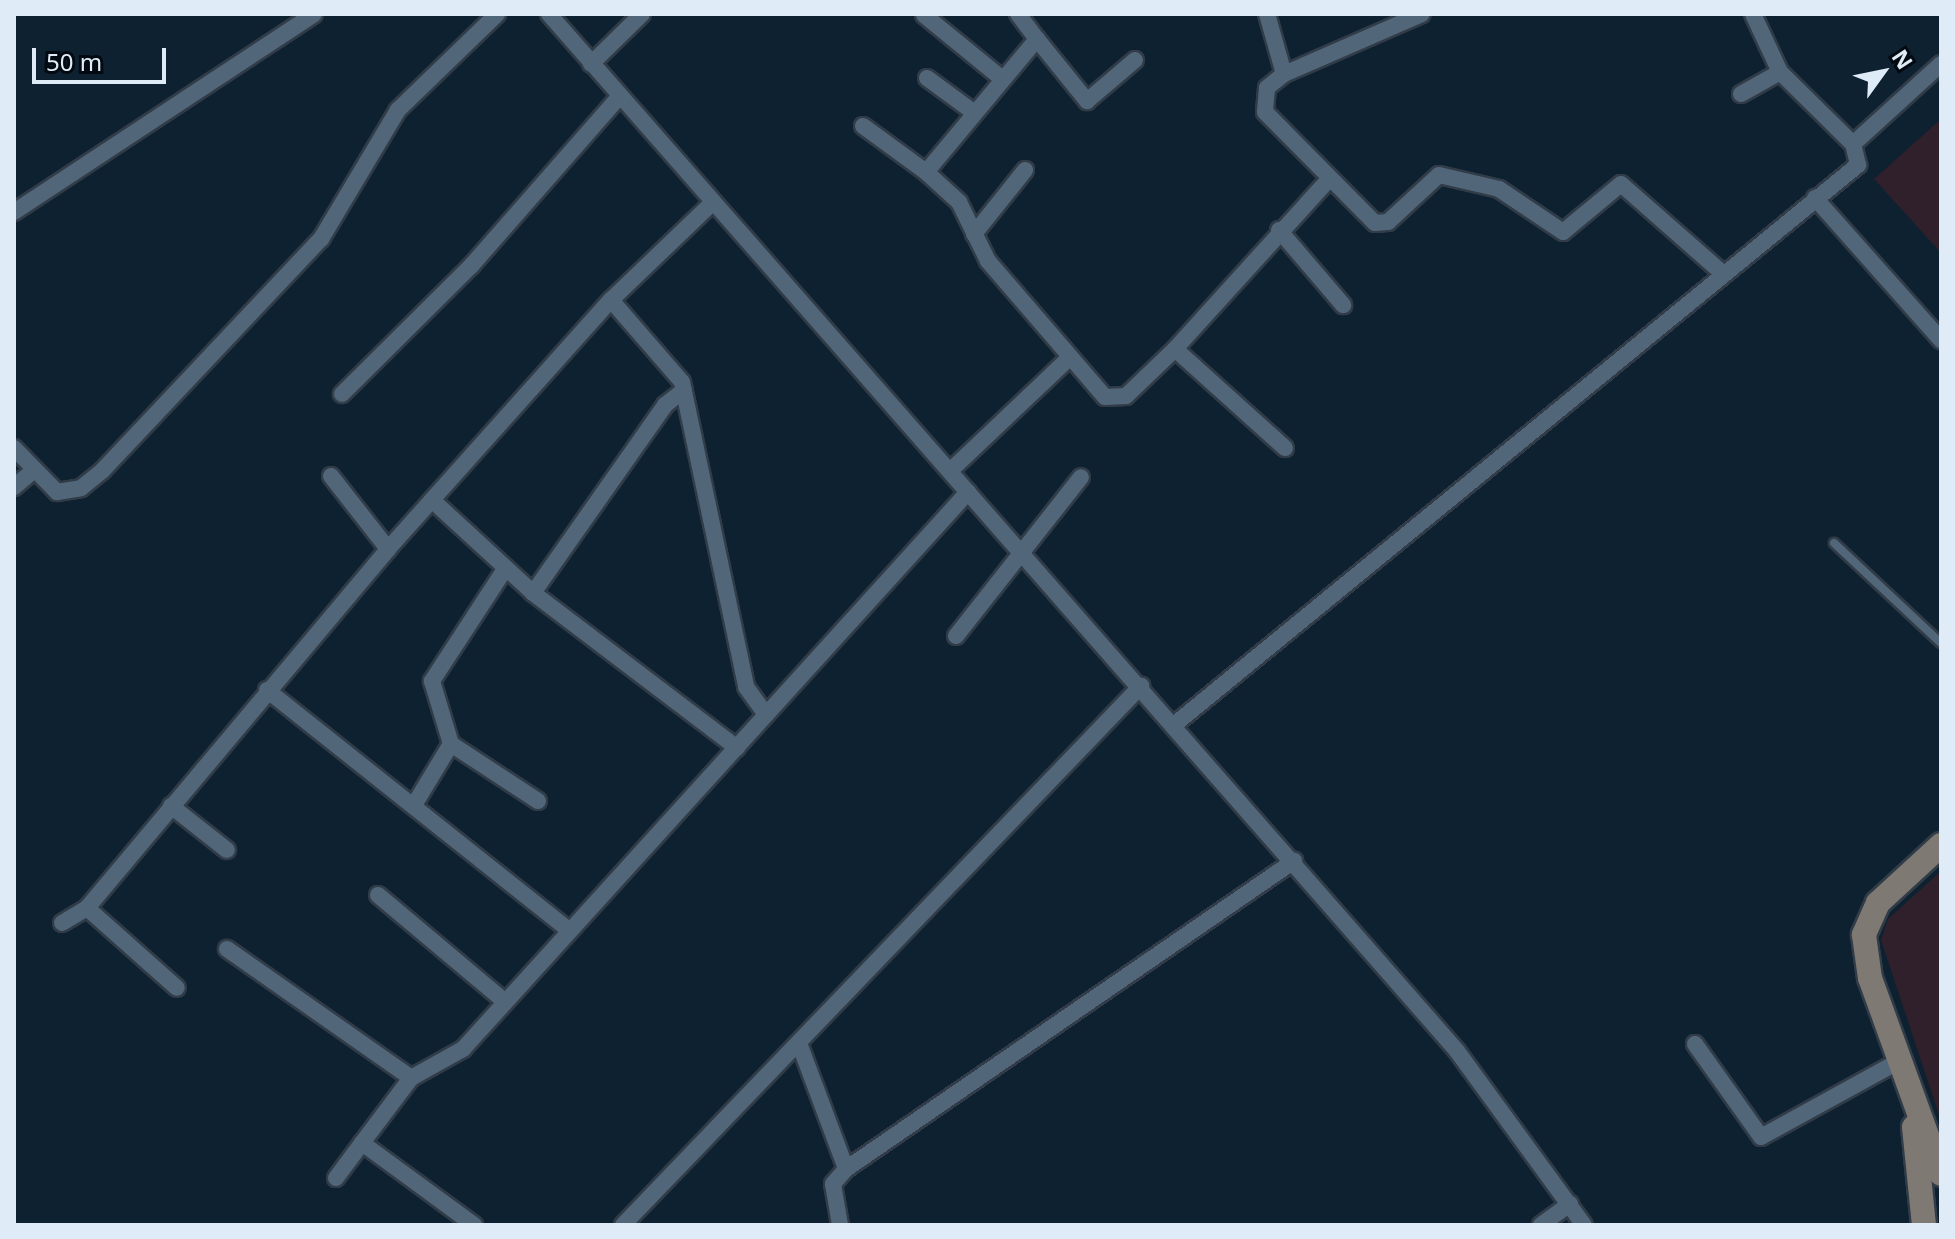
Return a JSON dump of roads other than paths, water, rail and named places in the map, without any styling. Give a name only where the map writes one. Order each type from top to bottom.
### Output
[{"type":"street","points":[[14,212],[314,14]]},
{"type":"street","points":[[14,448],[50,488],[70,494],[103,470],[321,239],[398,110],[497,14]]},
{"type":"street","points":[[549,14],[711,204],[1294,861],[1497,1100],[1584,1225]]},
{"type":"street","points":[[591,64],[642,14]]},
{"type":"street","points":[[1018,14],[1087,101],[1135,60]]},
{"type":"street","points":[[1267,14],[1284,74]]},
{"type":"street","points":[[1422,14],[1284,74],[1267,88],[1265,112],[1328,180],[1381,225],[1439,175],[1499,189],[1563,232],[1621,184],[1720,271]]},
{"type":"street","points":[[1175,724],[1720,271],[1858,165],[1853,144],[1780,72],[1753,14]]},
{"type":"street","points":[[924,15],[1000,77]]},
{"type":"street","points":[[926,172],[1000,77],[1037,39]]},
{"type":"street","points":[[1853,144],[1941,64]]},
{"type":"street","points":[[1741,94],[1780,72]]},
{"type":"street","points":[[927,78],[972,111]]},
{"type":"street","points":[[342,394],[471,266],[619,97]]},
{"type":"street","points":[[863,126],[926,172],[959,202],[974,234],[1069,358],[1114,402],[1175,349],[1279,230],[1328,180]]},
{"type":"street","points":[[974,234],[1025,170]]},
{"type":"street","points":[[1815,198],[1941,340]]},
{"type":"street","points":[[62,923],[87,908],[388,549],[611,300],[711,204]]},
{"type":"street","points":[[1279,230],[1343,305]]},
{"type":"street","points":[[611,300],[669,359],[684,390],[746,687],[766,715]]},
{"type":"street","points":[[1175,349],[1285,448]]},
{"type":"street","points":[[950,471],[1069,358]]},
{"type":"street","points":[[533,593],[665,405],[684,390]]},
{"type":"street","points":[[14,487],[33,471]]},
{"type":"street","points":[[331,476],[388,549]]},
{"type":"street","points":[[956,636],[1024,554],[1081,477]]},
{"type":"street","points":[[336,1178],[411,1078],[463,1049],[503,1000],[737,748],[968,492]]},
{"type":"street","points":[[432,500],[533,593],[737,748]]},
{"type":"street","points":[[505,569],[432,681],[451,744],[538,801]]},
{"type":"street","points":[[623,1225],[1141,686]]},
{"type":"street","points":[[267,690],[569,930]]},
{"type":"street","points":[[414,805],[451,744]]},
{"type":"street","points":[[171,806],[227,850]]},
{"type":"street","points":[[1941,845],[1878,903],[1864,935],[1899,1061],[1941,1174]]},
{"type":"street","points":[[840,1225],[833,1184],[846,1169],[1294,861]]},
{"type":"street","points":[[378,895],[503,1000]]},
{"type":"street","points":[[87,908],[177,988]]},
{"type":"street","points":[[227,949],[411,1078]]},
{"type":"street","points":[[799,1043],[846,1169]]},
{"type":"street","points":[[1695,1044],[1761,1137],[1899,1061]]},
{"type":"street","points":[[1911,1097],[1924,1225]]},
{"type":"street","points":[[362,1143],[474,1225]]},
{"type":"street","points":[[1541,1225],[1570,1204]]},
{"type":"lane","points":[[1834,543],[1941,643]]}]
